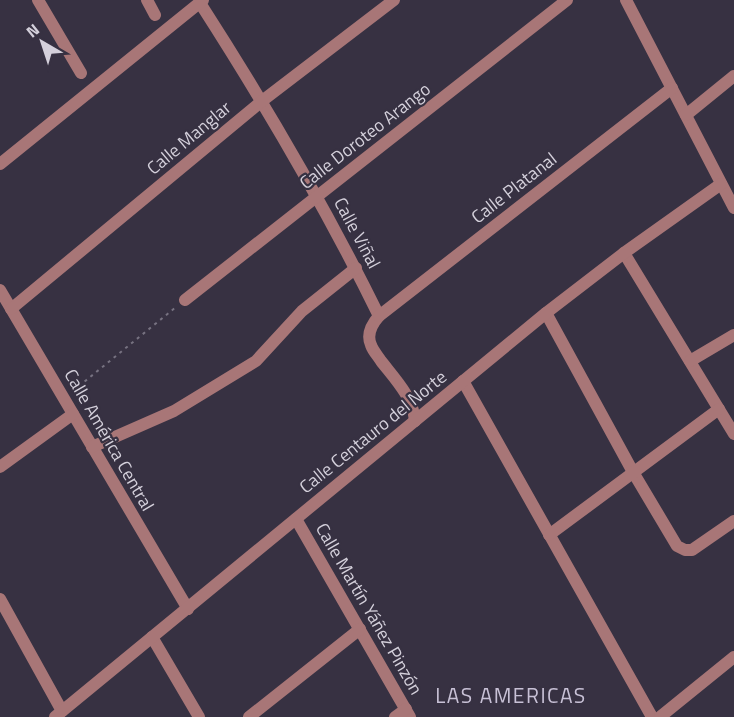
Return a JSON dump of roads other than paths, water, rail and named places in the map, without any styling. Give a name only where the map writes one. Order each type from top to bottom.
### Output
[{"type":"street","points":[[38,0],[81,73]]},
{"type":"street","points":[[147,0],[155,15]]},
{"type":"street","name":"Calle Manglar","points":[[11,309],[262,101],[394,0]]},
{"type":"street","name":"Calle Doroteo Arango","points":[[185,300],[567,0]]},
{"type":"street","points":[[626,0],[734,208]]},
{"type":"street","points":[[0,164],[202,1]]},
{"type":"street","name":"Calle Viñal","points":[[202,1],[317,196],[379,316]]},
{"type":"street","points":[[686,115],[734,76]]},
{"type":"street","name":"Calle Platanal","points":[[379,316],[672,88]]},
{"type":"street","name":"Calle Centauro del Norte","points":[[59,714],[546,313],[624,253],[721,184]]},
{"type":"street","points":[[624,253],[734,434]]},
{"type":"street","points":[[93,447],[174,411],[256,361],[302,311],[356,268]]},
{"type":"street","name":"Calle América Central","points":[[0,290],[188,609]]},
{"type":"street","points":[[546,313],[633,472],[677,546],[685,550],[692,550],[734,521]]},
{"type":"street","points":[[379,316],[372,323],[369,334],[371,346],[408,398],[414,409],[415,421]]},
{"type":"street","points":[[690,361],[734,335]]},
{"type":"street","points":[[463,381],[652,717]]},
{"type":"street","points":[[549,534],[719,409]]},
{"type":"street","points":[[0,467],[73,414]]},
{"type":"street","name":"Calle Martín Yáñez Pinzón","points":[[296,519],[360,629],[404,714]]},
{"type":"street","points":[[0,599],[59,714]]},
{"type":"street","points":[[249,717],[360,629]]},
{"type":"street","points":[[152,637],[199,717]]},
{"type":"street","points":[[660,717],[734,657]]},
{"type":"district","name":"LAS AMERICAS","points":[[511,696]]}]
